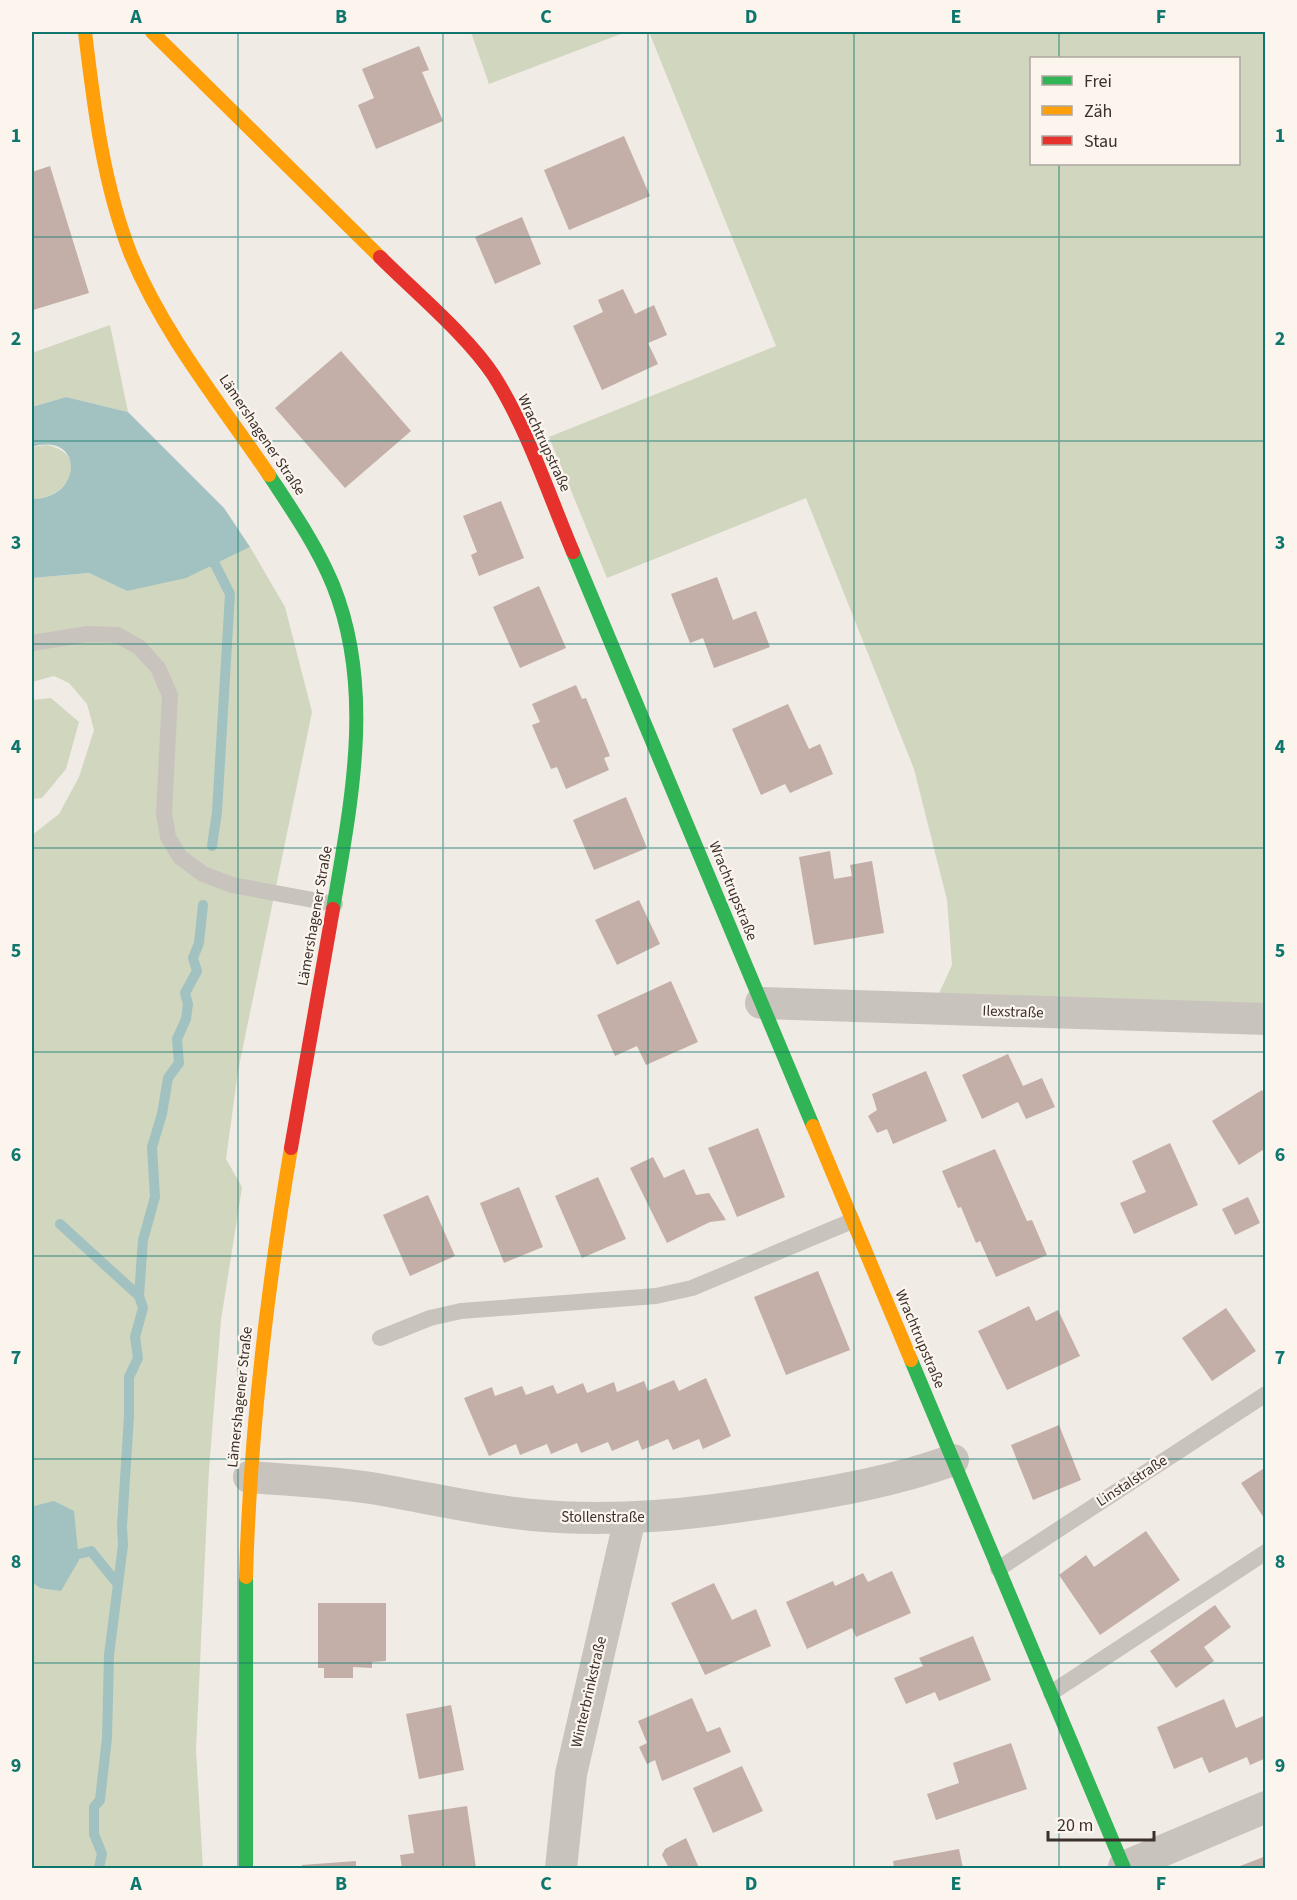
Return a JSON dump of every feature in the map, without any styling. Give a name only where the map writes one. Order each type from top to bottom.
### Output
[{"type":"street","name":"Lämershagener Straße","points":[[85,32],[107,184],[130,253],[145,285],[173,333],[309,534],[332,579],[347,627],[358,723],[352,793],[335,904],[265,1323],[249,1477],[244,1606],[246,1869]]},
{"type":"street","name":"Wrachtrupstraße","points":[[152,32],[453,329],[493,375],[520,426],[600,611],[761,1003],[1124,1868]]},
{"type":"street","name":"Ilexstraße","points":[[761,1003],[1266,1019]]},
{"type":"street","name":"Stollenstraße","points":[[249,1477],[371,1488],[531,1515],[630,1518],[677,1515],[861,1487],[914,1474],[953,1460]]},
{"type":"street","name":"Winterbrinkstraße","points":[[561,1869],[571,1774],[630,1518]]},
{"type":"street","points":[[1124,1868],[1266,1807]]},
{"type":"lane","points":[[32,643],[88,634],[117,635],[139,647],[158,668],[170,695],[164,813],[168,837],[180,857],[203,874],[232,885],[335,904]]},
{"type":"lane","points":[[380,1338],[430,1318],[461,1311],[656,1296],[692,1288],[852,1221]]},
{"type":"lane","name":"Linstalstraße","points":[[999,1569],[1266,1394]]},
{"type":"lane","points":[[1051,1693],[1266,1552]]},
{"type":"green space","points":[[471,32],[626,32],[489,84]]},
{"type":"green space","points":[[649,32],[1265,32],[1265,1010],[936,1000],[952,965],[947,900],[914,769],[806,498],[607,578],[549,437],[776,346]]},
{"type":"green space","points":[[110,325],[128,412],[66,397],[32,407],[32,353]]},
{"type":"green space","points":[[47,445],[61,450],[69,458],[72,466],[70,476],[65,485],[56,492],[32,499],[32,447]]},
{"type":"green space","points":[[250,547],[285,607],[312,712],[238,1071],[226,1159],[242,1187],[221,1320],[209,1469],[196,1750],[203,1868],[32,1868],[32,835],[59,814],[79,777],[94,730],[87,704],[69,683],[54,676],[32,682],[32,578],[89,573],[127,591],[215,564]]},
{"type":"green space","points":[[51,698],[79,722],[66,769],[42,798],[32,799],[32,700]]},
{"type":"water","points":[[66,397],[128,412],[224,508],[250,547],[186,578],[127,591],[89,573],[32,578],[32,499],[49,496],[61,489],[69,478],[71,467],[69,456],[61,448],[49,445],[32,447],[32,407]]},
{"type":"water","points":[[54,1501],[74,1511],[79,1560],[61,1591],[40,1588],[32,1582],[32,1510],[34,1506]]},
{"type":"building","points":[[419,46],[429,70],[422,72],[443,121],[376,149],[358,105],[374,98],[362,69]]},
{"type":"building","points":[[624,136],[650,196],[569,230],[544,170]]},
{"type":"building","points":[[50,166],[89,293],[33,310],[32,172]]},
{"type":"building","points":[[522,217],[541,264],[495,284],[475,237]]},
{"type":"building","points":[[623,289],[635,314],[654,305],[667,335],[648,343],[658,364],[602,390],[573,326],[603,312],[598,300]]},
{"type":"building","points":[[341,351],[411,431],[345,488],[275,408]]},
{"type":"building","points":[[501,501],[524,558],[479,576],[471,555],[477,552],[463,516]]},
{"type":"building","points":[[717,577],[733,620],[756,611],[770,647],[714,668],[703,638],[690,643],[671,594]]},
{"type":"building","points":[[539,586],[566,648],[520,668],[493,607]]},
{"type":"building","points":[[576,685],[582,699],[586,698],[610,756],[604,758],[609,770],[566,789],[557,767],[551,769],[532,725],[540,722],[532,704]]},
{"type":"building","points":[[788,704],[809,749],[820,744],[833,774],[790,793],[785,784],[761,795],[732,729]]},
{"type":"building","points":[[626,797],[647,848],[594,870],[573,820]]},
{"type":"building","points":[[830,851],[834,879],[852,876],[850,865],[872,861],[884,933],[814,945],[799,857]]},
{"type":"building","points":[[639,900],[660,944],[617,965],[595,920]]},
{"type":"building","points":[[671,981],[698,1042],[646,1065],[637,1046],[615,1056],[597,1015]]},
{"type":"building","points":[[1008,1054],[1023,1086],[1042,1078],[1055,1107],[1026,1119],[1018,1102],[982,1119],[962,1075]]},
{"type":"building","points":[[926,1071],[947,1121],[893,1144],[887,1129],[877,1133],[868,1116],[877,1110],[872,1094]]},
{"type":"building","points":[[1262,1090],[1266,1096],[1266,1148],[1239,1165],[1212,1121]]},
{"type":"building","points":[[758,1128],[785,1197],[737,1217],[708,1148]]},
{"type":"building","points":[[1170,1143],[1198,1205],[1134,1234],[1120,1203],[1146,1192],[1132,1161]]},
{"type":"building","points":[[995,1149],[1027,1221],[1032,1220],[1047,1255],[996,1277],[980,1241],[976,1243],[961,1207],[958,1208],[942,1171]]},
{"type":"building","points":[[653,1157],[664,1178],[684,1169],[696,1195],[709,1193],[726,1220],[710,1222],[667,1243],[630,1168]]},
{"type":"building","points":[[598,1177],[626,1239],[582,1258],[555,1196]]},
{"type":"building","points":[[519,1187],[543,1247],[504,1263],[480,1203]]},
{"type":"building","points":[[428,1195],[455,1256],[410,1276],[383,1215]]},
{"type":"building","points":[[1248,1197],[1260,1223],[1235,1235],[1222,1209]]},
{"type":"building","points":[[818,1271],[850,1350],[786,1375],[754,1297]]},
{"type":"building","points":[[1029,1306],[1036,1321],[1058,1310],[1080,1356],[1007,1390],[978,1331]]},
{"type":"building","points":[[1226,1308],[1256,1351],[1212,1381],[1182,1338]]},
{"type":"building","points":[[706,1378],[731,1436],[703,1449],[699,1439],[673,1450],[668,1439],[642,1450],[638,1440],[612,1451],[608,1442],[581,1453],[577,1443],[551,1454],[547,1444],[520,1455],[516,1444],[489,1456],[464,1398],[492,1387],[495,1396],[522,1386],[526,1395],[553,1385],[557,1394],[583,1383],[587,1393],[614,1382],[617,1392],[644,1381],[648,1391],[674,1380],[679,1391]]},
{"type":"building","points":[[1059,1425],[1081,1480],[1033,1500],[1011,1445]]},
{"type":"building","points":[[1266,1467],[1266,1521],[1241,1483]]},
{"type":"building","points":[[1146,1531],[1180,1580],[1100,1635],[1059,1575],[1086,1555],[1094,1567]]},
{"type":"building","points":[[892,1571],[911,1613],[856,1637],[852,1628],[807,1649],[786,1602],[833,1581],[835,1586],[863,1573],[868,1582]]},
{"type":"building","points":[[714,1583],[732,1620],[756,1609],[771,1646],[705,1675],[671,1603]]},
{"type":"building","points":[[318,1603],[386,1603],[386,1661],[372,1662],[372,1668],[353,1667],[353,1678],[324,1678],[324,1668],[318,1668]]},
{"type":"building","points":[[1215,1605],[1231,1627],[1204,1647],[1214,1661],[1176,1688],[1150,1651]]},
{"type":"building","points":[[973,1636],[991,1680],[939,1701],[935,1692],[906,1704],[894,1678],[923,1666],[919,1658]]},
{"type":"building","points":[[692,1698],[707,1732],[720,1727],[731,1752],[662,1781],[655,1760],[647,1764],[639,1747],[647,1743],[638,1721]]},
{"type":"building","points":[[1224,1699],[1236,1728],[1266,1715],[1266,1758],[1250,1765],[1247,1757],[1209,1773],[1202,1757],[1174,1769],[1157,1727]]},
{"type":"building","points":[[451,1705],[464,1770],[419,1779],[406,1714]]},
{"type":"building","points":[[1011,1743],[1027,1789],[936,1820],[927,1794],[959,1783],[953,1763]]},
{"type":"building","points":[[742,1766],[763,1811],[713,1833],[693,1788]]},
{"type":"building","points":[[467,1806],[476,1868],[402,1868],[400,1855],[414,1853],[408,1815]]},
{"type":"building","points":[[686,1838],[699,1868],[669,1868],[662,1855],[665,1849]]},
{"type":"building","points":[[959,1849],[963,1868],[894,1868],[893,1861]]},
{"type":"building","points":[[1266,1856],[1266,1868],[1235,1868]]},
{"type":"building","points":[[356,1861],[356,1868],[302,1868],[302,1865]]},
{"type":"waterway","points":[[205,558],[215,564],[230,594],[217,812],[212,846]]},
{"type":"waterway","points":[[99,1868],[102,1854],[94,1834],[94,1807],[100,1800],[107,1738],[109,1655],[123,1545],[129,1377],[138,1358],[135,1337],[143,1308],[139,1296],[143,1240],[155,1197],[152,1147],[162,1114],[168,1078],[179,1063],[177,1039],[186,1019],[188,1004],[185,993],[197,971],[193,958],[199,943],[203,905]]},
{"type":"waterway","points":[[60,1224],[139,1296]]},
{"type":"waterway","points":[[67,1557],[91,1551],[117,1583]]},
{"type":"traffic: fast","points":[[269,475],[304,528],[327,571],[346,624],[353,665],[356,746],[333,909]]},
{"type":"traffic: fast","points":[[573,552],[813,1126]]},
{"type":"traffic: fast","points":[[911,1360],[1124,1868]]},
{"type":"traffic: fast","points":[[246,1577],[246,1868]]},
{"type":"traffic: slow","points":[[85,32],[101,145],[113,201],[131,255],[144,285],[177,341],[269,475]]},
{"type":"traffic: slow","points":[[152,32],[380,257]]},
{"type":"traffic: slow","points":[[813,1126],[911,1360]]},
{"type":"traffic: slow","points":[[246,1577],[251,1469],[261,1361],[274,1255],[291,1148]]},
{"type":"traffic: jam","points":[[380,257],[470,345],[494,376],[527,440],[573,552]]},
{"type":"traffic: jam","points":[[291,1148],[333,909]]}]
